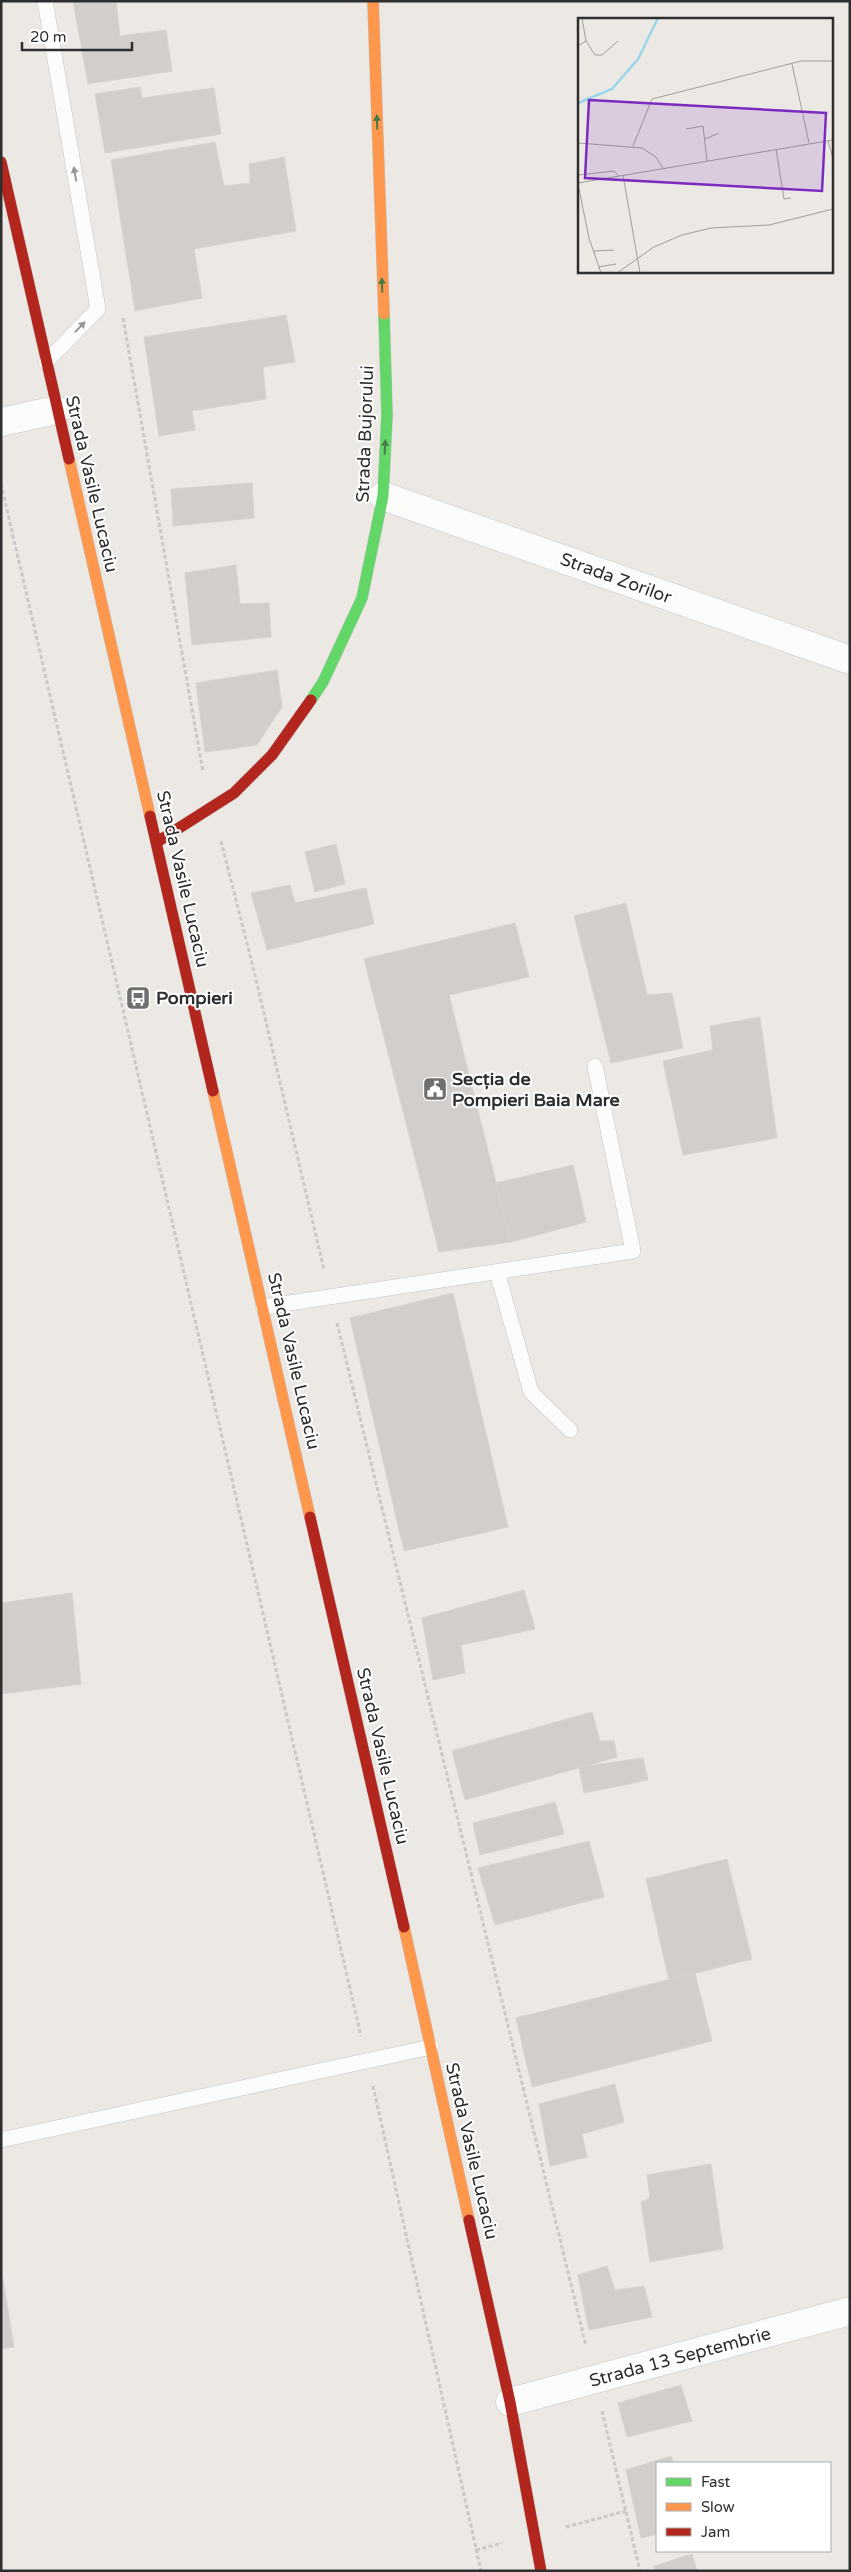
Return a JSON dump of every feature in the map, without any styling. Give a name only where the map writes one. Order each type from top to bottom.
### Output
[{"type":"main road","name":"Strada Bujorului","points":[[156,842],[234,793],[272,755],[297,722],[323,682],[362,598],[383,496],[386,415],[373,1]]},
{"type":"main road","name":"Strada Vasile Lucaciu","points":[[1,162],[56,410],[431,2047],[510,2402],[542,2571]]},
{"type":"street","points":[[1,422],[56,410]]},
{"type":"street","name":"Strada Zorilor","points":[[383,496],[850,660]]},
{"type":"street","name":"Strada 13 Septembrie","points":[[510,2402],[850,2311]]},
{"type":"lane","points":[[45,1],[98,309],[46,362]]},
{"type":"lane","points":[[263,1307],[634,1251],[595,1066]]},
{"type":"lane","points":[[497,1272],[531,1392],[570,1430]]},
{"type":"lane","points":[[1,2140],[431,2047]]},
{"type":"path","points":[[1,484],[367,2061],[482,2571]]},
{"type":"path","points":[[579,2524],[626,2511]]},
{"type":"path","points":[[476,2550],[504,2542]]},
{"type":"building","points":[[73,1],[116,1],[120,36],[166,30],[172,71],[88,84]]},
{"type":"building","points":[[140,87],[142,98],[214,88],[221,134],[105,153],[95,94]]},
{"type":"building","points":[[215,142],[224,186],[250,183],[249,164],[284,157],[296,231],[194,249],[202,298],[135,311],[111,160]]},
{"type":"building","points":[[286,315],[295,362],[263,367],[266,399],[192,411],[195,430],[159,436],[144,337]]},
{"type":"building","points":[[252,483],[254,518],[173,526],[171,489]]},
{"type":"building","points":[[236,565],[240,604],[269,603],[271,637],[192,645],[185,573]]},
{"type":"building","points":[[277,670],[282,707],[257,745],[205,752],[196,683]]},
{"type":"building","points":[[336,844],[345,884],[315,892],[305,852]]},
{"type":"building","points":[[290,885],[295,903],[366,888],[374,924],[267,950],[251,893]]},
{"type":"building","points":[[626,903],[647,995],[672,993],[683,1048],[611,1063],[574,916]]},
{"type":"building","name":"Secția de Pompieri Baia Mare","points":[[515,923],[529,977],[449,995],[511,1242],[439,1252],[364,959]]},
{"type":"building","points":[[760,1017],[777,1138],[683,1155],[663,1061],[713,1050],[710,1026]]},
{"type":"building","points":[[573,1165],[586,1222],[511,1242],[496,1183]]},
{"type":"building","points":[[453,1293],[508,1527],[404,1551],[350,1318]]},
{"type":"building","points":[[524,1590],[535,1629],[461,1645],[465,1673],[433,1680],[422,1618]]},
{"type":"building","points":[[72,1593],[81,1684],[1,1694],[1,1603]]},
{"type":"building","points":[[592,1712],[600,1741],[614,1741],[617,1757],[465,1800],[452,1751]]},
{"type":"building","points":[[643,1758],[648,1780],[584,1793],[579,1767]]},
{"type":"building","points":[[555,1802],[564,1834],[480,1855],[473,1823]]},
{"type":"building","points":[[589,1841],[604,1897],[495,1925],[478,1868]]},
{"type":"building","points":[[727,1859],[752,1959],[669,1980],[646,1879]]},
{"type":"building","points":[[695,1973],[712,2041],[532,2087],[516,2018]]},
{"type":"building","points":[[615,2084],[624,2122],[582,2134],[587,2157],[550,2166],[539,2104]]},
{"type":"building","points":[[711,2164],[723,2249],[650,2262],[641,2202],[650,2198],[647,2175]]},
{"type":"building","points":[[1,2266],[14,2347],[1,2349]]},
{"type":"building","points":[[607,2266],[615,2290],[644,2286],[652,2317],[589,2330],[578,2275]]},
{"type":"building","points":[[681,2385],[692,2421],[627,2437],[618,2403]]},
{"type":"building","points":[[671,2456],[673,2462],[656,2462],[656,2534],[641,2538],[626,2470]]},
{"type":"building","points":[[692,2554],[697,2571],[655,2571],[654,2566]]},
{"type":"traffic: fast","points":[[311,700],[323,682],[362,598],[383,496],[387,415],[384,314]]},
{"type":"traffic: slow","points":[[373,1],[384,314]]},
{"type":"traffic: slow","points":[[69,459],[150,816]]},
{"type":"traffic: slow","points":[[213,1091],[310,1517]]},
{"type":"traffic: slow","points":[[404,1927],[469,2220]]},
{"type":"traffic: jam","points":[[1,162],[69,459]]},
{"type":"traffic: jam","points":[[157,842],[234,793],[272,755],[311,700]]},
{"type":"traffic: jam","points":[[150,816],[213,1091]]},
{"type":"traffic: jam","points":[[310,1517],[404,1927]]},
{"type":"traffic: jam","points":[[469,2220],[510,2402],[541,2571]]},
{"type":"place","name":"Pompieri","points":[[138,998]]},
{"type":"place","name":"Secția de Pompieri Baia Mare","points":[[435,1089]]}]
